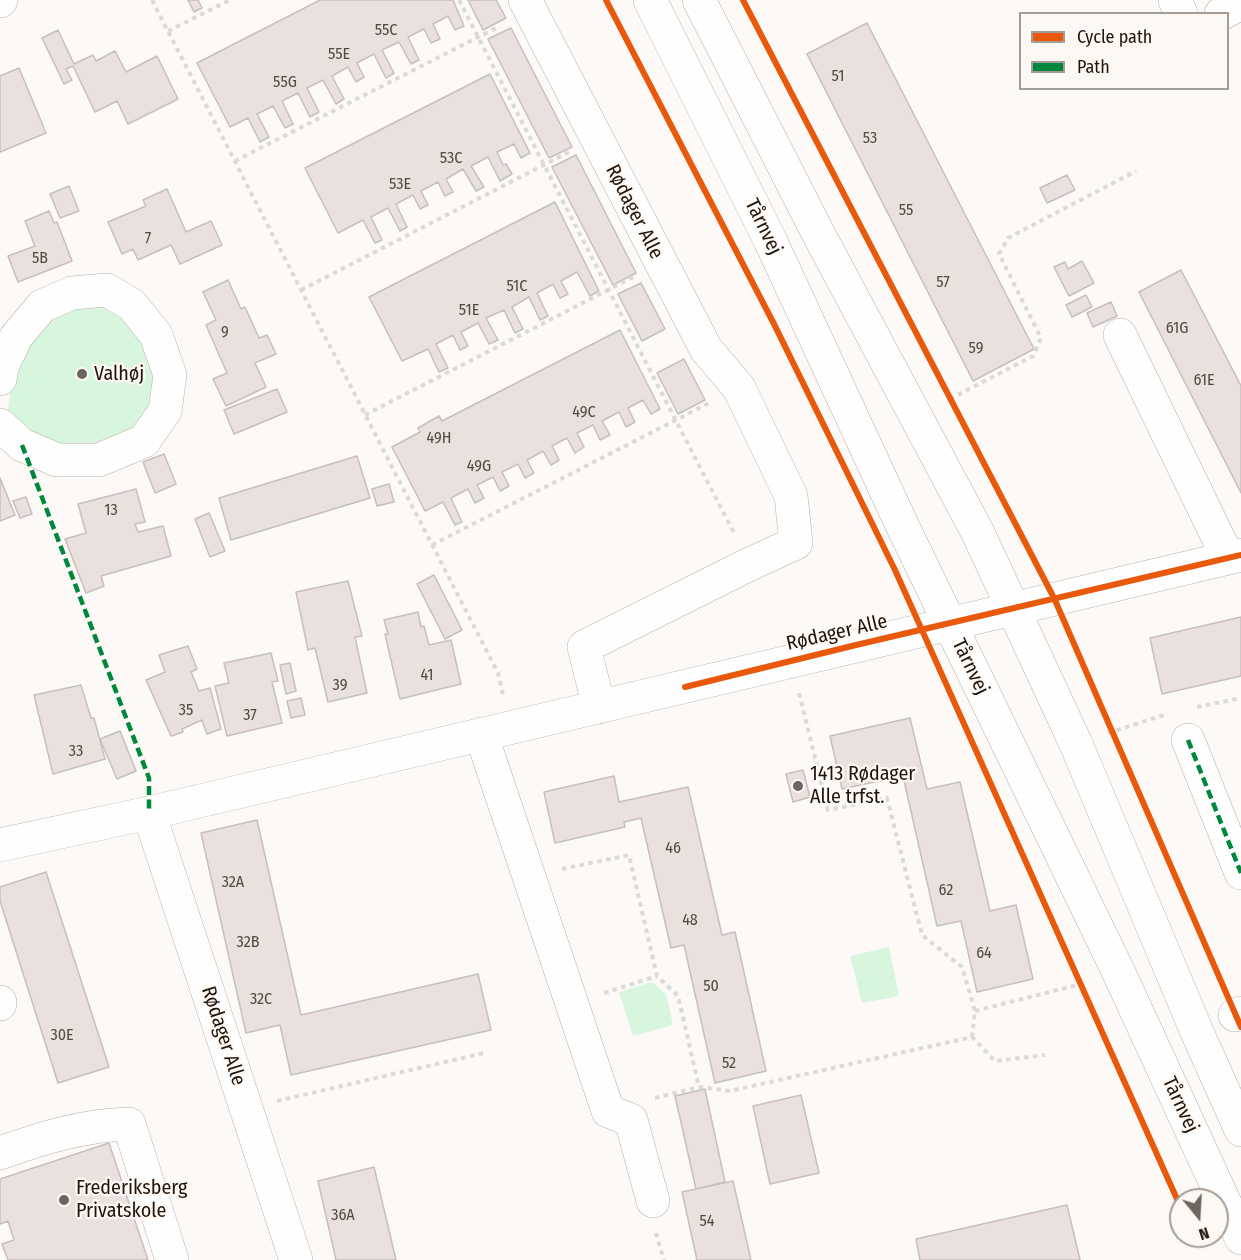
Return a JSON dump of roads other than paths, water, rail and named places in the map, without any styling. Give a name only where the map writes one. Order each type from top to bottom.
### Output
[{"type":"street","name":"Tårnvej","points":[[650,0],[771,243],[949,624],[1119,973],[1241,1238]]},
{"type":"street","points":[[699,0],[818,233],[977,531],[1076,744],[1192,1021],[1241,1130]]},
{"type":"street","points":[[1225,12],[1241,3]]},
{"type":"street","name":"Rødager Alle","points":[[528,5],[706,349],[740,388],[791,496],[796,543],[584,647],[599,707]]},
{"type":"street","points":[[0,379],[2,367],[16,337],[42,306],[72,293],[107,290],[132,306],[156,335],[170,375],[165,411],[144,441],[99,460],[57,460],[22,445],[0,424]]},
{"type":"street","points":[[1120,335],[1235,556]]},
{"type":"street","name":"Rødager Alle","points":[[0,845],[149,813],[1235,556]]},
{"type":"street","points":[[1183,720],[1241,873]]},
{"type":"street","points":[[496,730],[529,876],[608,1111],[631,1120],[652,1202]]},
{"type":"street","name":"Rødager Alle","points":[[149,813],[296,1260]]},
{"type":"street","points":[[0,1153],[44,1138],[90,1127],[129,1124],[172,1260]]},
{"type":"place","name":"Valhøj","points":[[82,374]]},
{"type":"place","name":"1413 Rødager Alle trfst.","points":[[798,786]]},
{"type":"place","name":"Frederiksberg Privatskole","points":[[64,1200]]}]
